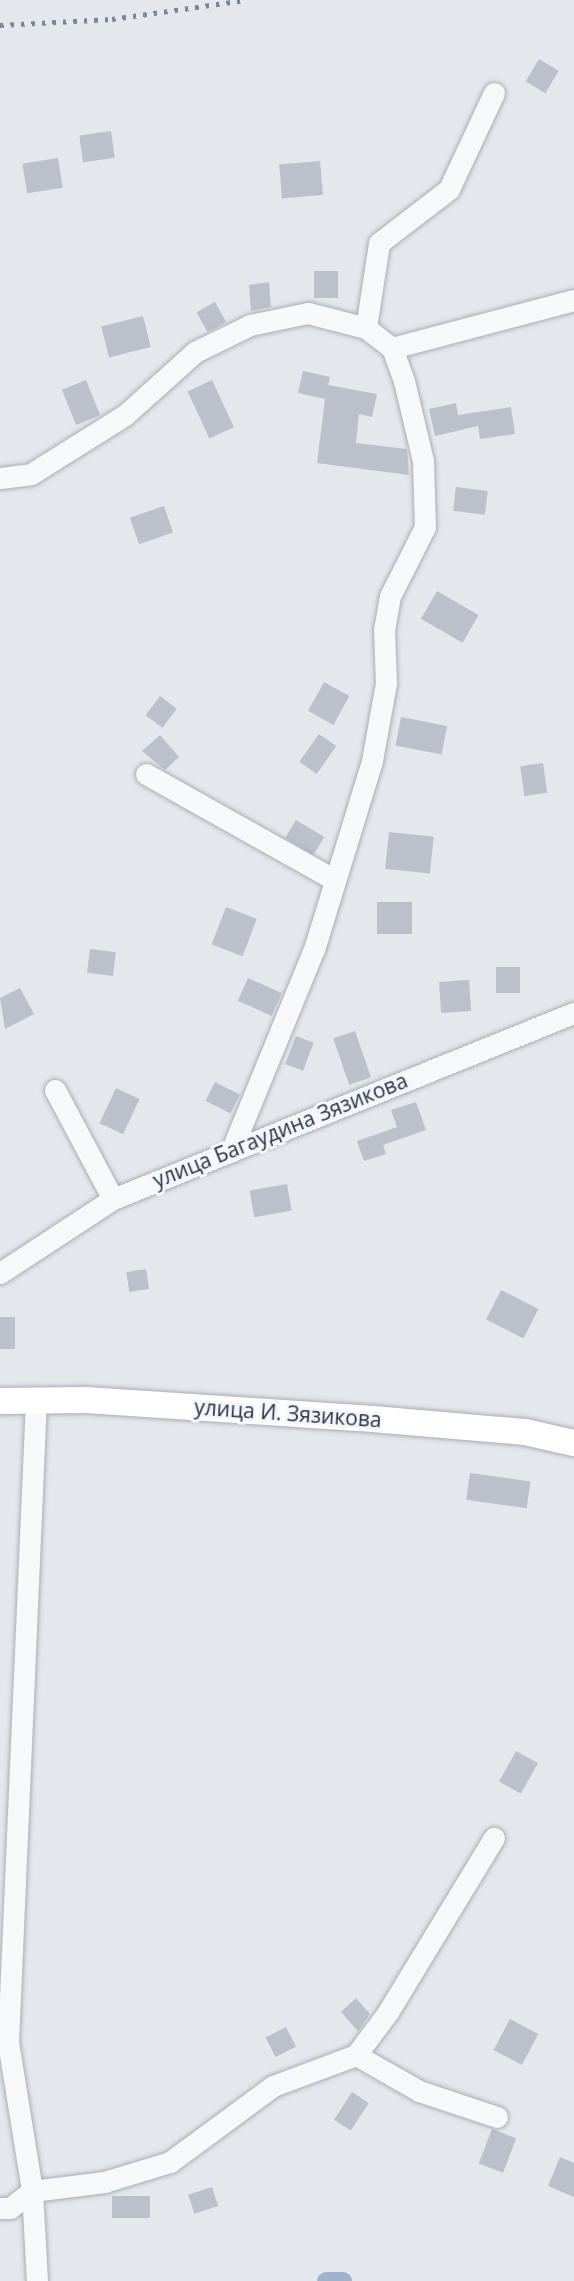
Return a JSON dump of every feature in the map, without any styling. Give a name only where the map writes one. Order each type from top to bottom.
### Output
[{"type":"main road","name":"улица И. Зязикова","points":[[0,1401],[36,1399],[387,1420],[525,1432],[574,1443]]},
{"type":"street","points":[[366,328],[379,243],[449,189],[494,93]]},
{"type":"street","points":[[392,348],[574,300]]},
{"type":"street","points":[[0,478],[31,474],[125,415],[195,352],[250,325],[308,313],[366,328],[392,348],[423,461],[425,527],[390,596],[384,629],[386,683],[372,761],[314,949],[231,1151]]},
{"type":"street","points":[[146,774],[335,880]]},
{"type":"street","name":"улица Багаудина Зязикова","points":[[0,1273],[113,1199],[574,1013]]},
{"type":"street","points":[[55,1090],[113,1199]]},
{"type":"street","points":[[36,1399],[8,2042],[32,2191],[37,2281]]},
{"type":"street","points":[[0,2208],[10,2208],[32,2191],[104,2182],[170,2162],[273,2086],[356,2055],[388,2012],[494,1838]]},
{"type":"street","points":[[356,2055],[419,2091],[497,2117]]},
{"type":"building","points":[[539,59],[559,71],[545,93],[526,81]]},
{"type":"building","points":[[111,131],[115,158],[83,162],[79,135]]},
{"type":"building","points":[[58,158],[63,188],[27,193],[22,164]]},
{"type":"building","points":[[320,161],[323,195],[282,198],[279,165]]},
{"type":"building","points":[[314,271],[338,271],[338,298],[314,298]]},
{"type":"building","points":[[269,282],[271,307],[251,311],[249,285]]},
{"type":"building","points":[[215,302],[226,322],[208,332],[197,312]]},
{"type":"building","points":[[143,316],[151,347],[109,357],[101,326]]},
{"type":"building","points":[[303,371],[330,377],[328,385],[377,394],[372,417],[359,414],[356,443],[407,449],[409,475],[317,463],[325,399],[298,393]]},
{"type":"building","points":[[86,380],[100,415],[76,425],[62,390]]},
{"type":"building","points":[[212,380],[234,427],[210,439],[188,391]]},
{"type":"building","points":[[456,403],[458,415],[511,407],[515,434],[480,439],[478,426],[435,436],[429,409]]},
{"type":"building","points":[[456,487],[488,491],[485,515],[453,511]]},
{"type":"building","points":[[164,506],[173,532],[139,544],[130,518]]},
{"type":"building","points":[[437,591],[479,615],[463,643],[421,619]]},
{"type":"building","points":[[324,682],[349,696],[333,725],[308,711]]},
{"type":"building","points":[[160,696],[177,709],[162,728],[146,715]]},
{"type":"building","points":[[401,717],[447,726],[442,754],[395,745]]},
{"type":"building","points":[[319,734],[336,746],[317,774],[299,762]]},
{"type":"building","points":[[160,735],[179,757],[165,770],[142,751]]},
{"type":"building","points":[[543,763],[547,793],[524,796],[520,766]]},
{"type":"building","points":[[296,820],[324,837],[313,855],[285,838]]},
{"type":"building","points":[[389,832],[434,837],[430,874],[385,869]]},
{"type":"building","points":[[377,902],[412,902],[412,934],[377,934]]},
{"type":"building","points":[[226,907],[257,919],[242,956],[212,944]]},
{"type":"building","points":[[90,949],[116,952],[113,976],[87,973]]},
{"type":"building","points":[[496,967],[520,967],[520,993],[496,993]]},
{"type":"building","points":[[248,978],[282,993],[272,1016],[238,1001]]},
{"type":"building","points":[[469,980],[471,1011],[441,1013],[439,982]]},
{"type":"building","points":[[20,988],[34,1014],[5,1029],[0,998]]},
{"type":"building","points":[[355,1031],[371,1077],[349,1085],[333,1038]]},
{"type":"building","points":[[296,1036],[314,1043],[303,1071],[285,1064]]},
{"type":"building","points":[[215,1082],[240,1095],[230,1113],[205,1101]]},
{"type":"building","points":[[116,1088],[140,1099],[123,1134],[100,1123]]},
{"type":"building","points":[[416,1102],[426,1130],[383,1145],[386,1154],[364,1161],[357,1141],[397,1127],[391,1110]]},
{"type":"building","points":[[287,1184],[292,1211],[254,1217],[250,1191]]},
{"type":"building","points":[[146,1269],[149,1289],[129,1292],[126,1272]]},
{"type":"building","points":[[501,1290],[538,1309],[523,1338],[486,1319]]},
{"type":"building","points":[[0,1317],[15,1317],[15,1349],[0,1349]]},
{"type":"building","points":[[470,1473],[530,1481],[527,1508],[466,1500]]},
{"type":"building","points":[[516,1751],[538,1763],[521,1794],[499,1782]]},
{"type":"building","points":[[356,1998],[370,2014],[358,2031],[341,2012]]},
{"type":"building","points":[[510,2019],[538,2034],[522,2065],[494,2050]]},
{"type":"building","points":[[286,2027],[296,2047],[275,2057],[266,2037]]},
{"type":"building","points":[[352,2092],[369,2103],[351,2131],[334,2120]]},
{"type":"building","points":[[492,2129],[516,2138],[503,2173],[479,2164]]},
{"type":"building","points":[[560,2157],[574,2163],[574,2197],[548,2186]]},
{"type":"building","points":[[212,2187],[218,2206],[194,2214],[188,2195]]},
{"type":"building","points":[[112,2196],[150,2196],[150,2218],[112,2218]]},
{"type":"waterway","points":[[326,2281],[343,2281]]},
{"type":"railway","points":[[0,25],[112,19],[246,0]]}]
